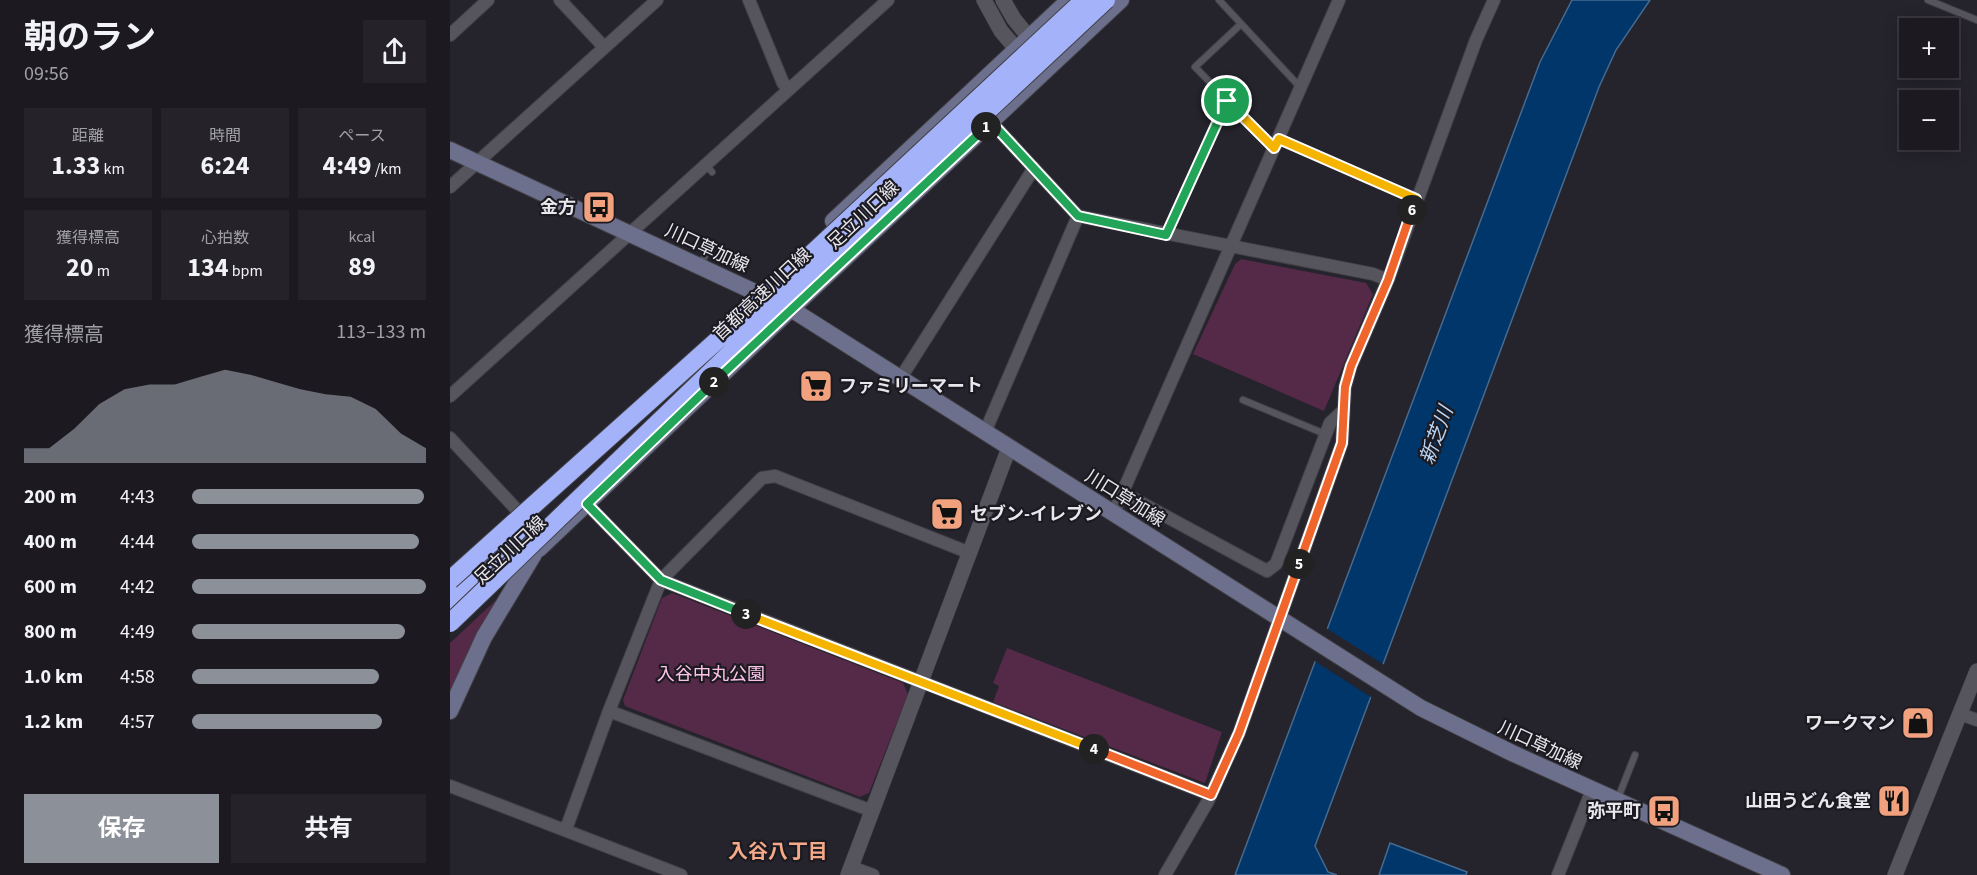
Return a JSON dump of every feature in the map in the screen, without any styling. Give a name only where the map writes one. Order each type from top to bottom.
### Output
[{"type":"highway","name":"首都高速川口線","points":[[450,580],[760,302],[1084,0]]},
{"type":"highway","name":"首都高速川口線","points":[[450,623],[777,308],[1107,0]]},
{"type":"highway","points":[[450,610],[559,501],[631,407]]},
{"type":"highway","points":[[450,594],[559,501],[660,433]]},
{"type":"main road","name":"足立川口線","points":[[450,572],[757,294],[1069,0]]},
{"type":"main road","name":"足立川口線","points":[[450,633],[1121,0]]},
{"type":"main road","name":"川口草加線","points":[[450,150],[791,309],[1405,698],[1475,736],[1758,870],[1782,875]]},
{"type":"main road","points":[[450,711],[484,637],[534,554]]},
{"type":"street","points":[[450,35],[488,0]]},
{"type":"street","points":[[560,0],[604,47]]},
{"type":"street","points":[[450,187],[657,0]]},
{"type":"street","points":[[750,0],[783,82],[789,89]]},
{"type":"street","points":[[450,396],[630,234],[709,169],[789,89],[888,0]]},
{"type":"street","points":[[984,0],[1001,31],[1016,50],[1030,65],[1047,70],[1043,52],[1029,38],[1003,0]]},
{"type":"street","points":[[1113,514],[1339,0]]},
{"type":"street","points":[[1166,875],[1211,795],[1287,623],[1342,443],[1345,387],[1351,366],[1388,280],[1476,40],[1494,0]]},
{"type":"street","points":[[991,122],[1078,216],[1373,274],[1388,280]]},
{"type":"street","points":[[900,380],[1034,168]]},
{"type":"street","points":[[985,432],[1078,216]]},
{"type":"street","points":[[1123,493],[1267,571],[1276,564],[1325,434],[1334,416],[1344,410]]},
{"type":"street","points":[[450,438],[517,510]]},
{"type":"street","points":[[873,875],[850,871],[1009,448]]},
{"type":"street","points":[[566,829],[609,711],[661,580],[762,478],[768,475],[970,554]]},
{"type":"street","points":[[587,504],[661,580],[1211,795]]},
{"type":"street","points":[[1895,875],[1960,714],[1974,688],[1977,671]]},
{"type":"street","points":[[609,711],[872,812]]},
{"type":"street","points":[[1960,714],[1977,720]]},
{"type":"street","points":[[450,786],[681,875]]},
{"type":"street","points":[[1558,875],[1592,790]]},
{"type":"lane","points":[[1219,0],[1300,87]]},
{"type":"lane","points":[[1928,0],[1977,20]]},
{"type":"lane","points":[[1241,24],[1195,67],[1227,101],[1276,144],[1416,199]]},
{"type":"lane","points":[[1166,235],[1227,101]]},
{"type":"lane","points":[[700,267],[709,246]]},
{"type":"lane","points":[[1243,400],[1325,434]]},
{"type":"lane","points":[[1616,801],[1635,754]]},
{"type":"green space","points":[[1241,259],[1366,283],[1373,294],[1324,411],[1193,354],[1235,264]]},
{"type":"green space","name":"入谷中丸公園","points":[[672,593],[903,683],[908,694],[869,793],[860,797],[625,706],[623,700],[662,598]]},
{"type":"green space","points":[[496,601],[450,696],[450,643]]},
{"type":"green space","points":[[1007,648],[1222,732],[1205,783],[993,702],[999,686],[993,683]]},
{"type":"water","name":"新芝川","points":[[1572,0],[1650,0],[1616,50],[1599,87],[1315,846],[1328,872],[1337,875],[1235,875],[1540,62]]},
{"type":"water","points":[[1390,843],[1467,872],[1466,875],[1379,875]]},
{"type":"pier","points":[[1326,628],[1386,666],[1374,699],[1313,660]]},
{"type":"place","name":"金方","points":[[599,207]]},
{"type":"place","name":"ファミリーマート","points":[[816,386]]},
{"type":"place","name":"セブン-イレブン","points":[[947,514]]},
{"type":"place","name":"ワークマン","points":[[1918,723]]},
{"type":"place","name":"山田うどん食堂","points":[[1894,801]]},
{"type":"place","name":"弥平町","points":[[1664,811]]},
{"type":"district","name":"入谷八丁目","points":[[778,851]]},
{"type":"route","points":[[1227,101],[1274,148],[1279,139],[1416,199],[1388,280],[1351,366],[1345,387],[1342,443],[1239,733],[1211,795],[661,580],[587,504],[991,122],[1078,216],[1166,235],[1227,101]]}]
